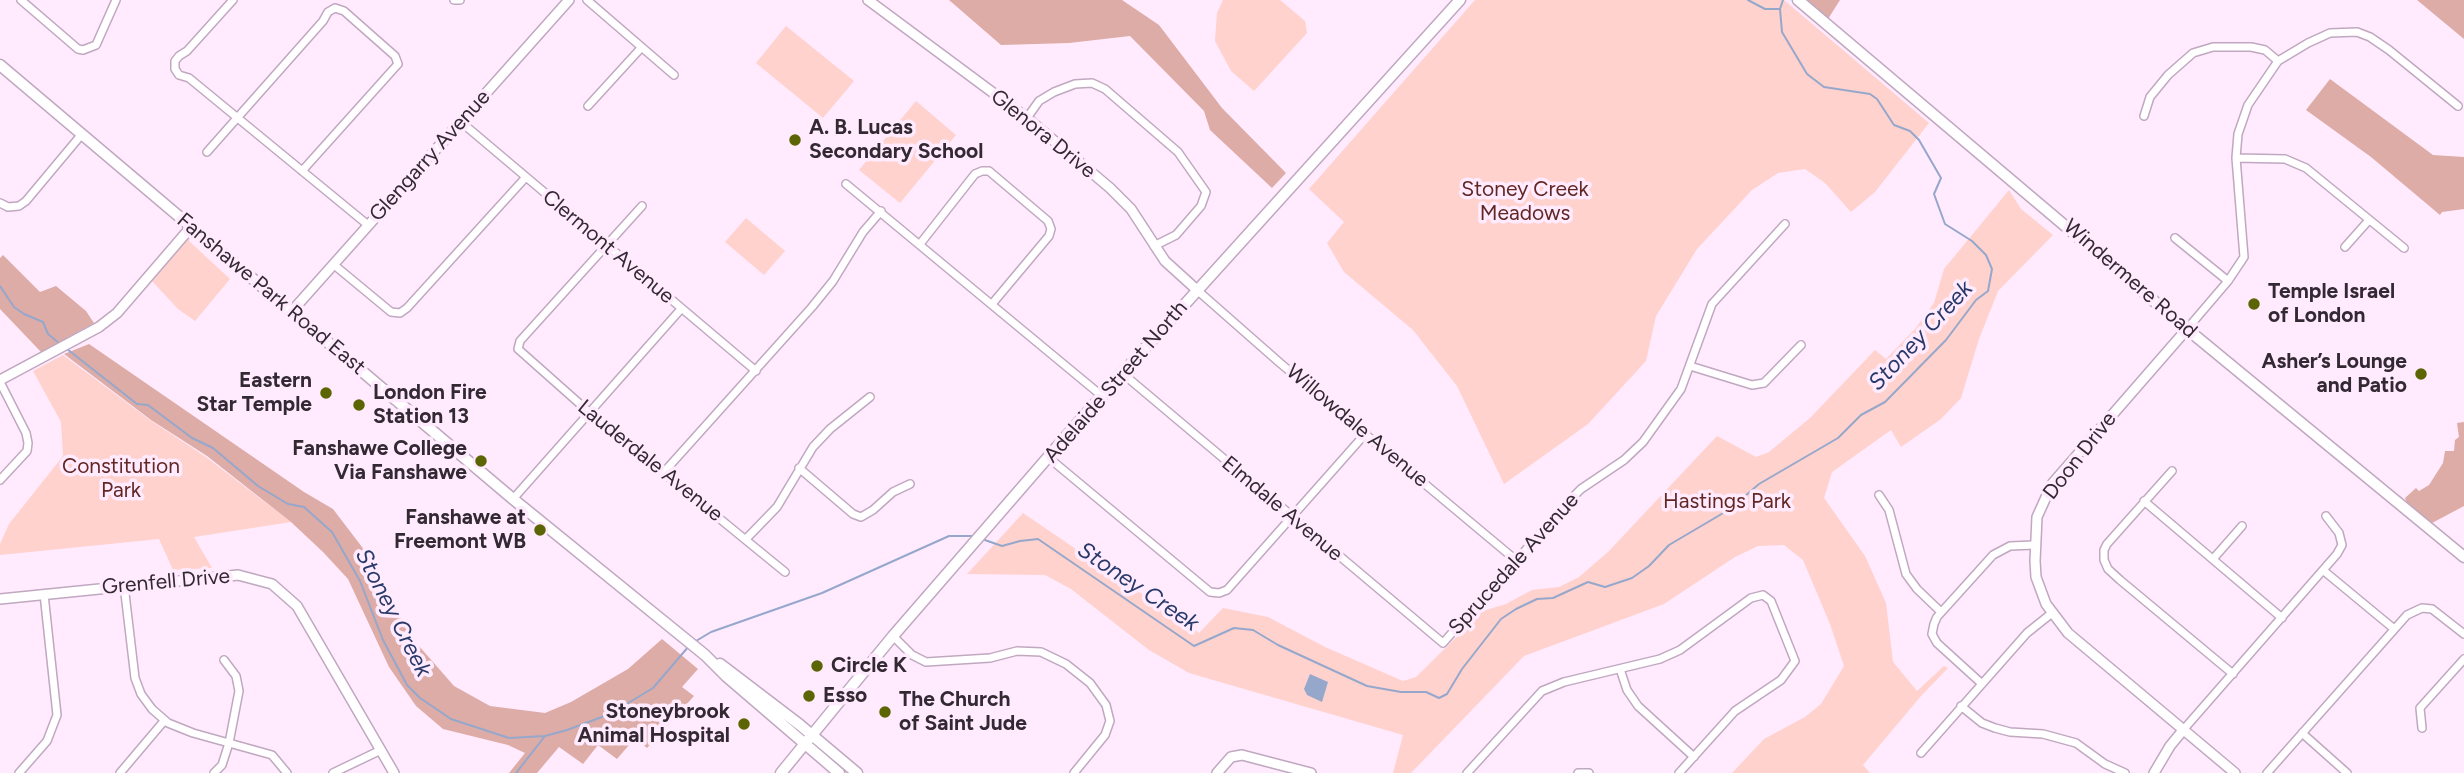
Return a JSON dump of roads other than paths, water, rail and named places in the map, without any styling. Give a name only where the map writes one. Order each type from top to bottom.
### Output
[{"type":"main road","name":"Adelaide Street North","points":[[782,773],[893,636],[1122,373],[1460,0]]},
{"type":"main road","name":"Windermere Road","points":[[1799,1],[2186,328],[2464,557]]},
{"type":"main road","name":"Fanshawe Park Road East","points":[[0,65],[513,499],[705,655],[839,773]]},
{"type":"main road","name":"Fanshawe Park Road East","points":[[705,655],[813,735],[857,773]]},
{"type":"street","points":[[21,0],[82,50],[96,45],[116,0]]},
{"type":"street","points":[[233,0],[187,51],[179,56],[175,61],[175,69],[179,75],[189,78],[368,225]]},
{"type":"street","name":"Glengarry Avenue","points":[[292,311],[569,0]]},
{"type":"street","points":[[587,0],[674,75]]},
{"type":"street","name":"Glenora Drive","points":[[868,0],[1027,118],[1110,188],[1131,209],[1154,246],[1174,270],[1197,289]]},
{"type":"street","points":[[207,152],[323,21],[328,12],[335,8],[344,11],[395,56],[398,64],[302,171]]},
{"type":"street","points":[[2186,328],[2228,281],[2244,257],[2236,158],[2238,134],[2248,105],[2278,61],[2330,33],[2357,32],[2389,50],[2458,106]]},
{"type":"street","points":[[2144,116],[2150,97],[2168,75],[2193,53],[2213,47],[2251,47],[2265,50],[2278,61]]},
{"type":"street","points":[[588,106],[641,48]]},
{"type":"street","points":[[1027,118],[1039,101],[1054,92],[1075,84],[1092,83],[1105,89],[1178,152],[1206,192],[1200,206],[1176,234],[1154,246]]},
{"type":"street","name":"Clermont Avenue","points":[[461,122],[756,371]]},
{"type":"street","points":[[0,203],[8,207],[19,206],[26,201],[82,134]]},
{"type":"street","points":[[2236,158],[2293,161],[2306,168],[2404,248]]},
{"type":"street","points":[[920,244],[975,174],[989,171],[1048,221],[1051,229],[1049,236],[992,304]]},
{"type":"street","points":[[333,264],[391,312],[400,313],[526,177]]},
{"type":"street","points":[[846,184],[1102,396]]},
{"type":"street","points":[[606,246],[642,206]]},
{"type":"street","points":[[664,472],[756,371],[832,281],[863,232],[881,211]]},
{"type":"street","points":[[2345,247],[2370,220]]},
{"type":"street","name":"Sprucedale Avenue","points":[[1443,643],[1581,489],[1634,452],[1681,389],[1712,304],[1785,225]]},
{"type":"street","points":[[0,480],[27,451],[28,443],[26,433],[0,381],[76,340],[117,313],[191,227]]},
{"type":"street","points":[[2175,238],[2228,281]]},
{"type":"street","name":"Lauderdale Avenue","points":[[606,246],[520,341],[518,349],[589,412],[785,572]]},
{"type":"street","name":"Willowdale Avenue","points":[[1197,289],[1517,561]]},
{"type":"street","points":[[513,499],[681,309]]},
{"type":"street","name":"Doon Drive","points":[[2186,328],[2052,484],[2037,517],[2034,545],[2036,577],[2046,604],[2068,633],[2235,773]]},
{"type":"street","points":[[1690,366],[1752,385],[1764,383],[1801,345]]},
{"type":"street","name":"Elmdale Avenue","points":[[1122,373],[1443,643]]},
{"type":"street","points":[[746,539],[776,507],[813,447],[830,429],[870,397]]},
{"type":"street","points":[[1049,458],[1210,592],[1219,593],[1227,590],[1366,433]]},
{"type":"street","points":[[799,468],[853,514],[861,517],[893,492],[910,484]]},
{"type":"street","points":[[2172,471],[2104,550],[2108,569],[2233,674]]},
{"type":"street","points":[[1879,495],[1889,510],[1906,574],[1941,612]]},
{"type":"street","points":[[2144,501],[2282,618]]},
{"type":"street","points":[[2154,773],[2169,746],[2324,570],[2342,545],[2339,533],[2326,516]]},
{"type":"street","points":[[2213,559],[2242,526]]},
{"type":"street","points":[[1981,683],[1937,643],[1932,634],[1937,617],[1993,555],[2010,546],[2034,545]]},
{"type":"street","points":[[2324,570],[2393,628]]},
{"type":"street","name":"Grenfell Drive","points":[[0,599],[238,575],[272,584],[297,606],[394,773]]},
{"type":"street","points":[[124,585],[135,678],[141,694],[164,722],[272,755],[287,773]]},
{"type":"street","points":[[19,773],[47,741],[57,715],[44,594]]},
{"type":"street","points":[[1467,773],[1542,691],[1564,682],[1660,659],[1680,650],[1751,597],[1763,595],[1771,601],[1794,661],[1790,670],[1781,680],[1735,711],[1679,773]]},
{"type":"street","points":[[2267,773],[2407,615],[2422,608],[2432,609],[2464,634]]},
{"type":"street","points":[[1921,752],[2027,632],[2052,613]]},
{"type":"street","points":[[893,636],[912,655],[926,662],[990,658],[1017,651],[1041,652],[1066,664],[1090,683],[1106,705],[1110,721],[1105,736],[1074,773]]},
{"type":"street","points":[[2422,728],[2420,708],[2464,659]]},
{"type":"street","points":[[214,773],[222,765],[229,743],[239,691],[236,676],[224,660]]},
{"type":"street","points":[[1620,668],[1627,690],[1637,706],[1694,757]]},
{"type":"street","points":[[1961,706],[1982,723],[1995,728],[2010,732],[2043,734],[2076,743],[2105,764],[2125,773]]},
{"type":"street","points":[[120,773],[164,722]]},
{"type":"street","points":[[2302,733],[2347,773]]},
{"type":"street","points":[[333,773],[380,750]]},
{"type":"street","points":[[1217,773],[1231,757],[1242,755],[1311,773]]},
{"type":"street","points":[[1577,773],[1589,773]]},
{"type":"water","points":[[1310,674],[1328,682],[1322,702],[1307,695],[1304,689]]},
{"type":"waterway","points":[[1748,0],[1765,9],[1779,9]]},
{"type":"waterway","name":"Stoney Creek","points":[[982,539],[1002,546],[1038,539],[1194,646],[1234,628],[1253,630],[1278,645],[1367,686],[1401,692],[1426,692],[1439,698],[1447,694],[1462,669],[1501,619],[1516,609],[1537,599],[1553,598],[1588,582],[1605,587],[1632,578],[1649,566],[1669,545],[1730,509],[1759,484],[1838,438],[1861,415],[1885,402],[1946,340],[1976,300],[1988,291],[1992,269],[1986,255],[1972,241],[1945,224],[1934,194],[1941,178],[1919,140],[1910,131],[1894,125],[1877,99],[1870,94],[1824,87],[1807,74],[1782,32],[1780,9],[1783,0]]},
{"type":"waterway","name":"Stoney Creek","points":[[0,286],[14,307],[43,322],[48,334],[60,344]]},
{"type":"waterway","name":"Stoney Creek","points":[[67,349],[137,404],[148,405],[192,438],[213,448],[258,486],[288,504],[304,507],[332,532],[360,581],[383,640],[407,685],[420,698],[451,719],[509,738],[545,736],[567,730],[610,714],[653,688],[689,646]]},
{"type":"waterway","name":"Stoney Creek","points":[[696,641],[711,632],[822,593],[949,536],[974,536]]},
{"type":"waterway","points":[[516,773],[545,736]]},
{"type":"place","name":"A. B. Lucas Secondary School","points":[[795,140]]},
{"type":"place","name":"Temple Israel of London","points":[[2254,304]]},
{"type":"place","name":"Asher’s Lounge and Patio","points":[[2421,374]]},
{"type":"place","name":"Eastern Star Temple","points":[[326,393]]},
{"type":"place","name":"London Fire Station 13","points":[[359,405]]},
{"type":"place","name":"Fanshawe College Via Fanshawe","points":[[481,461]]},
{"type":"place","name":"Fanshawe at Freemont WB","points":[[540,530]]},
{"type":"place","name":"Circle K","points":[[817,666]]},
{"type":"place","name":"Esso","points":[[809,696]]},
{"type":"place","name":"The Church of Saint Jude","points":[[885,712]]},
{"type":"place","name":"Stoneybrook Animal Hospital","points":[[744,724]]},
{"type":"park label","name":"Stoney Creek Meadows","points":[[1525,202]]},
{"type":"park label","name":"Constitution Park","points":[[121,479]]},
{"type":"park label","name":"Hastings Park","points":[[1727,502]]}]
